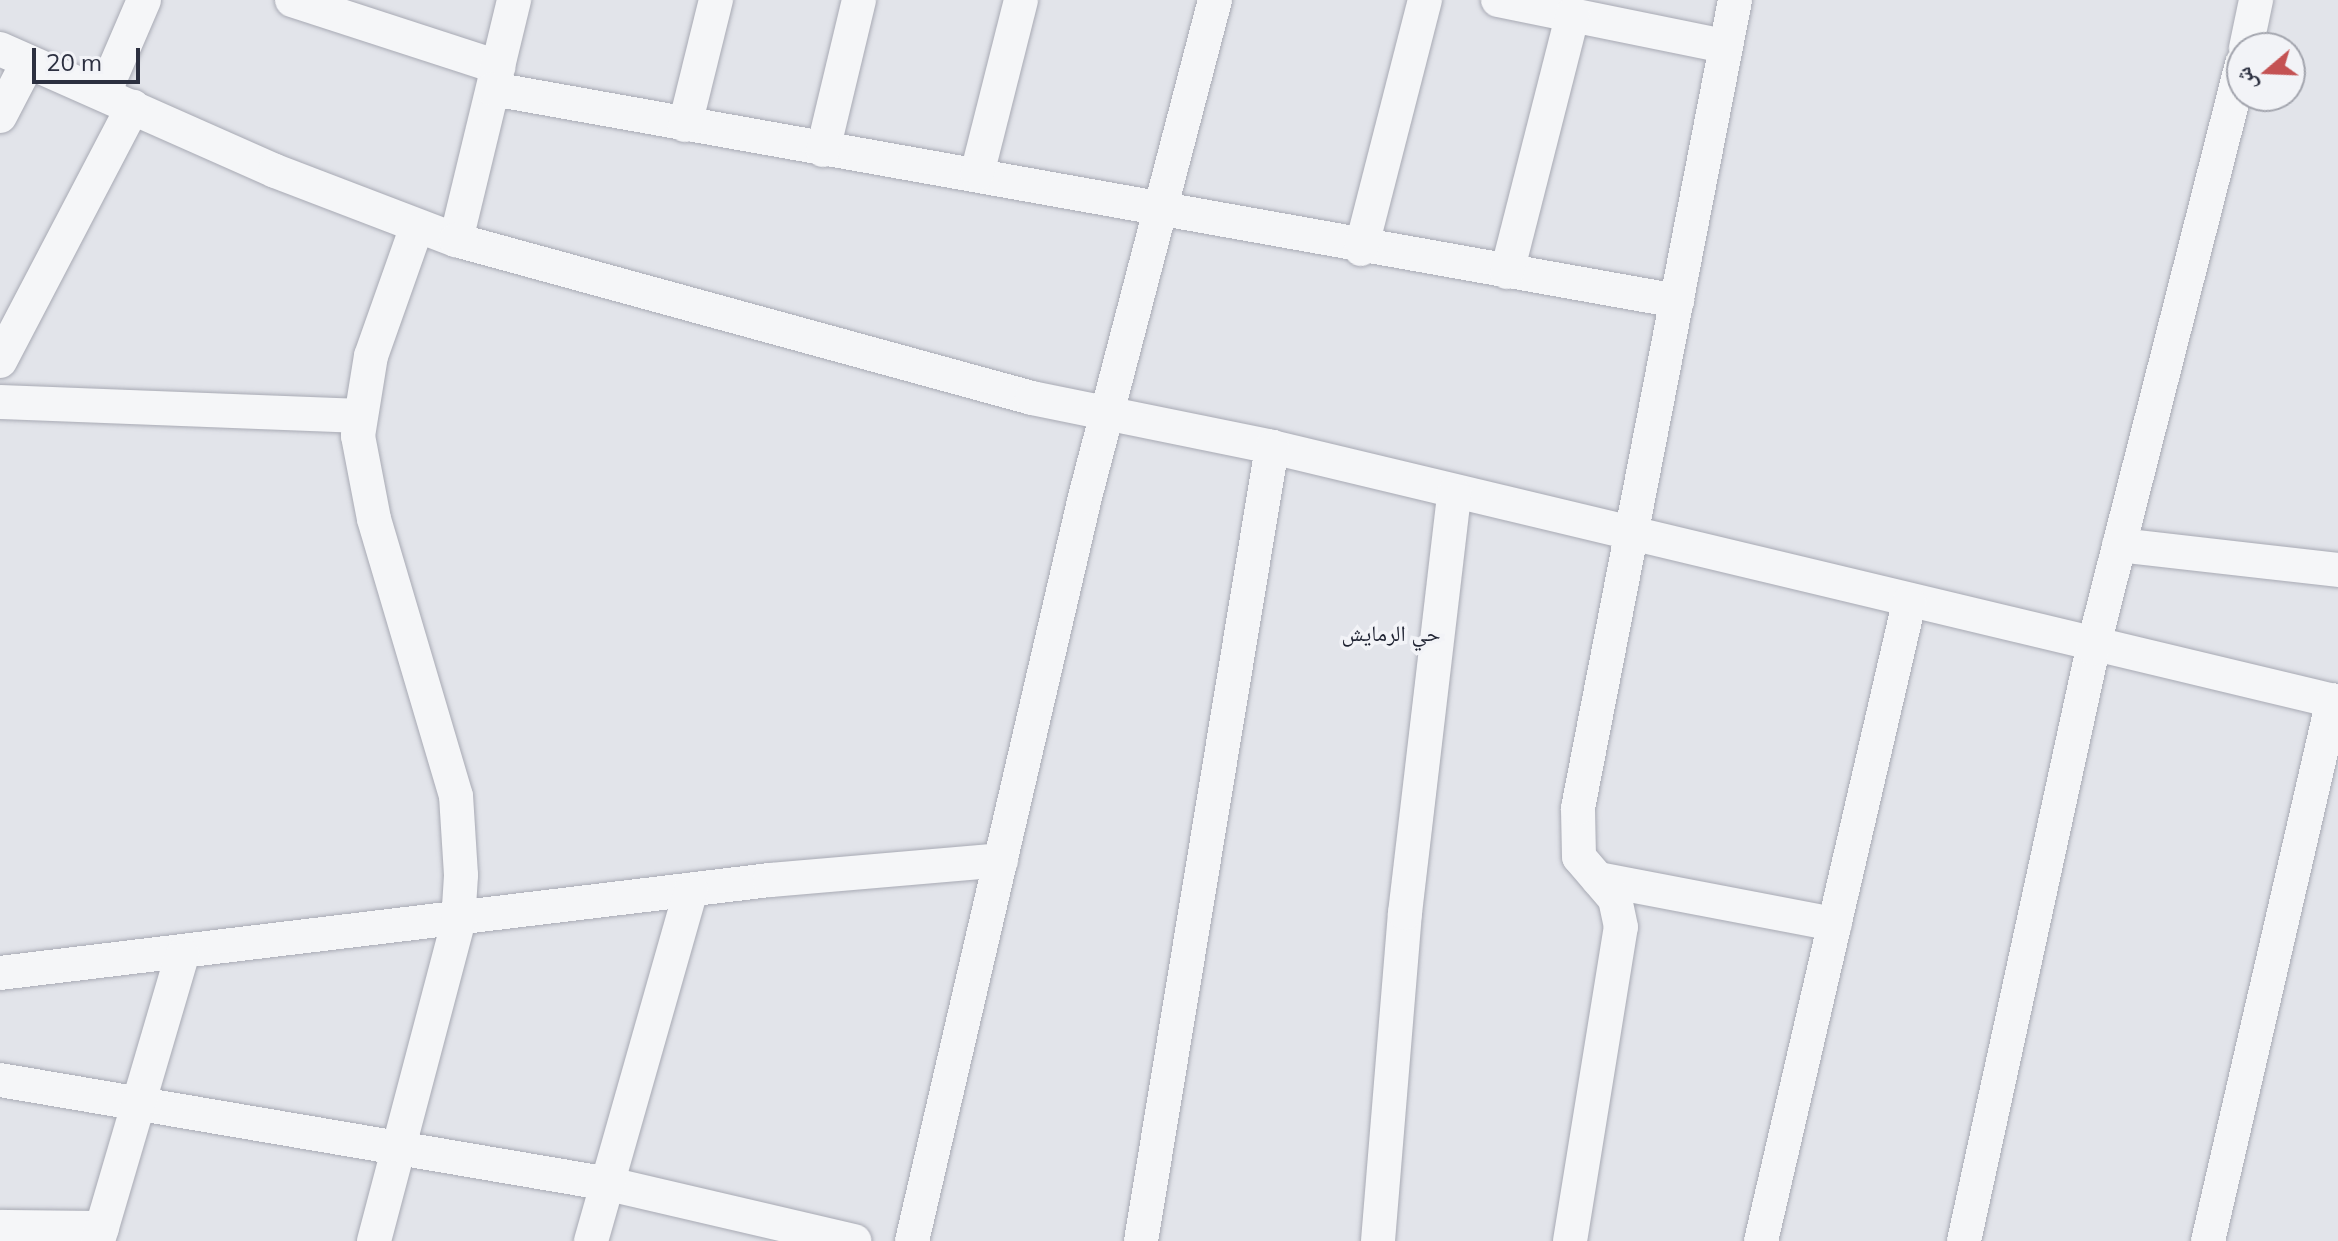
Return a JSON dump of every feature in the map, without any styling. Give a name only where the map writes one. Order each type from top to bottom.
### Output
[{"type":"street","points":[[0,361],[119,100],[144,0]]},
{"type":"street","points":[[292,0],[495,78],[685,125],[1159,207],[1361,249],[1677,301]]},
{"type":"street","points":[[456,240],[514,0]]},
{"type":"street","points":[[685,125],[716,0]]},
{"type":"street","points":[[823,150],[859,0]]},
{"type":"street","points":[[977,174],[1021,0]]},
{"type":"street","points":[[912,1241],[1108,409],[1215,0]]},
{"type":"street","points":[[1361,249],[1425,0]]},
{"type":"street","points":[[1498,0],[1725,46]]},
{"type":"street","points":[[1570,1241],[1621,927],[1615,899],[1579,857],[1575,834],[1629,532],[1735,0]]},
{"type":"street","points":[[2249,32],[2256,0]]},
{"type":"street","points":[[1507,272],[1573,14]]},
{"type":"street","points":[[0,116],[14,56],[456,240],[1032,398],[1108,409],[1272,447],[2093,648],[2336,701],[2208,1241]]},
{"type":"street","points":[[1964,1241],[2093,648],[2230,112]]},
{"type":"street","points":[[374,1241],[458,922],[456,796],[374,519],[358,416],[417,226]]},
{"type":"street","points":[[0,402],[358,416]]},
{"type":"street","points":[[1141,1241],[1272,447]]},
{"type":"street","points":[[1378,1241],[1405,913],[1454,494]]},
{"type":"street","points":[[2119,545],[2338,570]]},
{"type":"street","points":[[1761,1241],[1909,603]]},
{"type":"street","points":[[0,973],[458,922],[691,890],[1001,860]]},
{"type":"street","points":[[1598,879],[1835,924]]},
{"type":"street","points":[[591,1241],[691,890]]},
{"type":"street","points":[[0,1227],[100,1234],[141,1106],[182,955]]},
{"type":"street","points":[[0,1080],[609,1184],[837,1239]]},
{"type":"district","name":"حي الرمايش","points":[[1391,634]]}]
